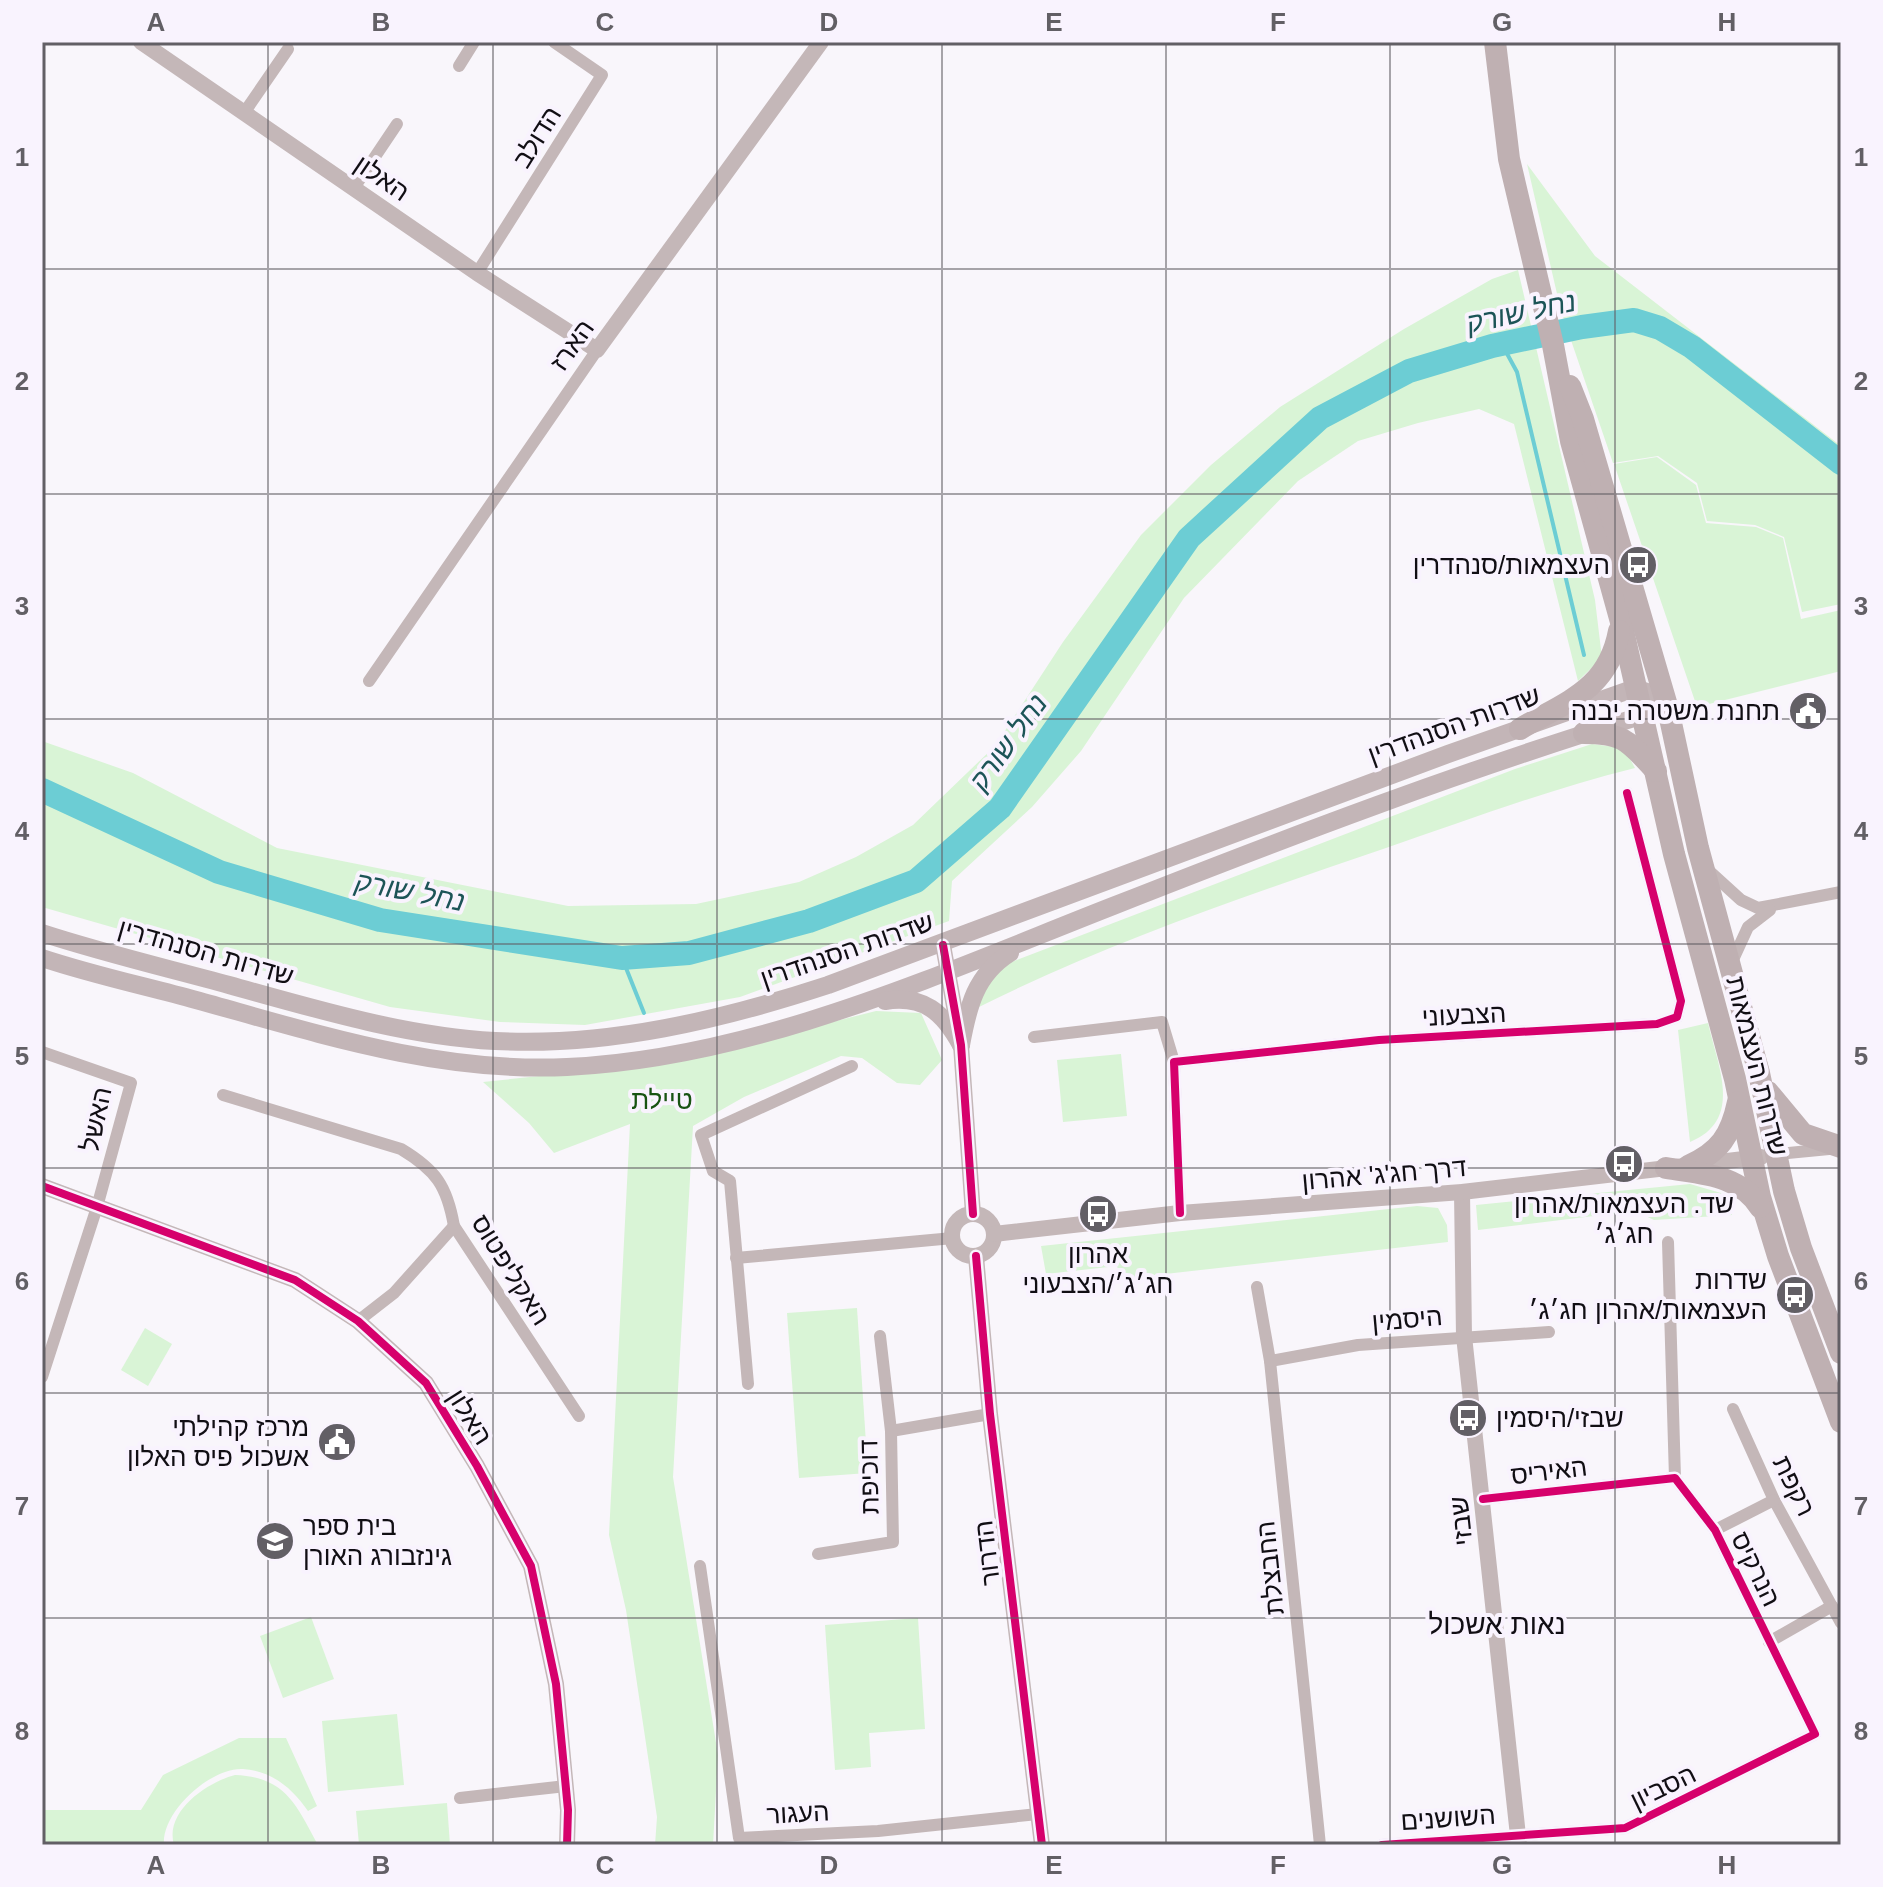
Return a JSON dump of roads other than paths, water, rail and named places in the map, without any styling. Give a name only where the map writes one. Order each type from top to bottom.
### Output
[{"type":"highway","points":[[1495,42],[1509,159],[1553,345]]},
{"type":"highway","name":"שדרות העצמאות","points":[[1553,345],[1571,441],[1621,622],[1658,773],[1674,854],[1739,1097],[1764,1213],[1841,1422]]},
{"type":"highway","name":"שדרות העצמאות","points":[[1553,345],[1583,419],[1665,698],[1702,865],[1756,1063],[1801,1248],[1841,1353]]},
{"type":"highway","points":[[1520,729],[1599,680],[1614,657],[1621,622]]},
{"type":"highway","points":[[1584,733],[1612,733],[1623,738],[1658,773]]},
{"type":"highway","points":[[1756,1063],[1767,1091],[1791,1123],[1803,1134],[1841,1148]]},
{"type":"highway","points":[[1677,1167],[1719,1148],[1733,1126],[1739,1097]]},
{"type":"highway","points":[[1677,1167],[1721,1177],[1749,1192],[1764,1213]]},
{"type":"main road","points":[[1635,688],[1665,698]]},
{"type":"main road","name":"שדרות הסנהדרין","points":[[42,933],[317,1009],[437,1036],[497,1041],[556,1041],[694,1024],[754,1009],[943,945],[1140,868],[1635,688]]},
{"type":"main road","name":"שדרות הסנהדרין","points":[[42,958],[371,1049],[508,1066],[566,1067],[683,1053],[766,1032],[948,971],[1460,774],[1644,715],[1665,698]]},
{"type":"main road","points":[[961,1045],[968,1007],[981,979],[1004,957],[1045,933]]},
{"type":"main road","points":[[844,1006],[903,998],[917,1000],[938,1012],[961,1045]]},
{"type":"street","name":"האלון","points":[[141,42],[477,273],[597,350]]},
{"type":"street","points":[[459,66],[474,42]]},
{"type":"street","name":"הדולב","points":[[477,273],[602,75],[554,42]]},
{"type":"street","name":"הארז","points":[[369,681],[597,350],[821,42]]},
{"type":"street","points":[[244,113],[288,49]]},
{"type":"street","points":[[354,188],[397,124]]},
{"type":"street","name":"הצבעוני","points":[[1174,1062],[1379,1040],[1657,1024],[1677,1017],[1681,1001],[1627,793]]},
{"type":"street","points":[[1702,865],[1749,906],[1773,908],[1841,892]]},
{"type":"street","points":[[1730,966],[1748,927],[1773,908]]},
{"type":"street","points":[[943,945],[961,1045],[973,1214]]},
{"type":"street","points":[[1034,1037],[1162,1022],[1174,1062],[1180,1213]]},
{"type":"street","name":"האשל","points":[[42,1052],[131,1083],[97,1207]]},
{"type":"street","points":[[748,1384],[730,1181],[713,1171],[701,1135],[852,1066]]},
{"type":"street","name":"האקליפטוס","points":[[223,1095],[401,1149],[428,1165],[450,1204],[454,1226],[579,1416]]},
{"type":"street","points":[[1777,1154],[1841,1148]]},
{"type":"street","name":"דרך חג'ג' אהרון","points":[[994,1234],[1180,1213],[1462,1192],[1777,1154]]},
{"type":"street","name":"האלון","points":[[42,1186],[168,1230],[295,1280],[358,1321],[426,1383],[477,1466],[531,1566],[556,1684],[566,1786],[567,1845]]},
{"type":"street","name":"שבזי","points":[[1462,1192],[1464,1336],[1518,1840]]},
{"type":"street","points":[[42,1377],[97,1207]]},
{"type":"street","points":[[973,1214],[985,1218],[994,1234],[987,1251],[976,1256],[961,1251],[953,1238],[958,1221],[973,1214]]},
{"type":"street","points":[[358,1321],[394,1293],[454,1226]]},
{"type":"street","points":[[736,1258],[953,1238]]},
{"type":"street","points":[[1668,1242],[1675,1478]]},
{"type":"street","name":"הדרור","points":[[976,1256],[990,1414],[1042,1845]]},
{"type":"street","name":"החבצלת","points":[[1257,1287],[1270,1361],[1320,1845]]},
{"type":"street","name":"היסמין","points":[[1270,1361],[1358,1345],[1549,1332]]},
{"type":"street","name":"דוכיפת","points":[[818,1554],[893,1542],[891,1431],[880,1336]]},
{"type":"street","name":"רקפת","points":[[1733,1409],[1774,1500],[1841,1623]]},
{"type":"street","points":[[891,1431],[990,1414]]},
{"type":"street","name":"האיריס","points":[[1483,1499],[1675,1478]]},
{"type":"street","name":"הנרקיס","points":[[1675,1478],[1715,1530],[1815,1734]]},
{"type":"street","points":[[1715,1530],[1774,1500]]},
{"type":"street","name":"העגור","points":[[700,1566],[739,1838],[878,1831],[1038,1814]]},
{"type":"street","points":[[1769,1642],[1832,1606]]},
{"type":"street","name":"הסביון","points":[[1518,1840],[1625,1828],[1815,1734]]},
{"type":"street","points":[[460,1798],[566,1786]]},
{"type":"street","name":"השושנים","points":[[1382,1845],[1518,1840]]},
{"type":"waterway","name":"נחל שורק","points":[[42,790],[219,872],[380,920],[622,958],[689,953],[809,921],[916,881],[1000,808],[1189,538],[1320,418],[1409,371],[1492,346],[1582,327],[1634,320],[1660,328],[1692,347],[1841,463]]},
{"type":"waterway","points":[[1492,346],[1505,350],[1517,372],[1584,655]]},
{"type":"waterway","points":[[622,958],[644,1013]]},
{"type":"place","name":"העצמאות/סנהדרין","points":[[1638,565]]},
{"type":"place","name":"תחנת משטרה יבנה","points":[[1808,711]]},
{"type":"place","name":"שד. העצמאות/אהרון חג׳ג׳","points":[[1624,1164]]},
{"type":"place","name":"אהרון חג׳ג׳/הצבעוני","points":[[1098,1214]]},
{"type":"place","name":"שדרות העצמאות/אהרון חג׳ג׳","points":[[1795,1295]]},
{"type":"place","name":"שבזי/היסמין","points":[[1468,1418]]},
{"type":"place","name":"מרכז קהילתי אשכול פיס האלון","points":[[337,1442]]},
{"type":"place","name":"בית ספר גינזבורג האורן","points":[[275,1541]]},
{"type":"district","name":"נאות אשכול","points":[[1497,1624]]},
{"type":"park label","name":"טיילת","points":[[662,1100]]}]
